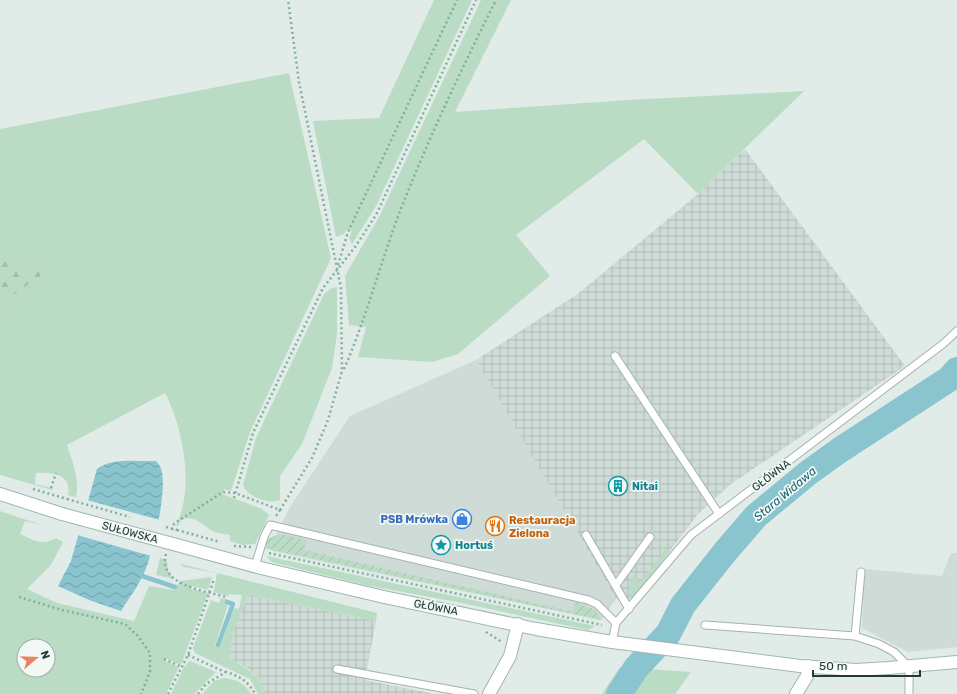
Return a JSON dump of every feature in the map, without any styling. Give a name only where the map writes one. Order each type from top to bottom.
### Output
[{"type":"main road","name":"SUŁOWSKA","points":[[0,494],[62,514],[258,567]]},
{"type":"main road","name":"GŁÓWNA","points":[[258,567],[384,597],[633,645],[804,666],[856,670],[957,662]]},
{"type":"main road","points":[[488,694],[510,656],[518,624]]},
{"type":"main road","points":[[796,694],[807,676],[804,666]]},
{"type":"lane","name":"GŁÓWNA","points":[[612,642],[616,623],[691,535],[943,344],[957,330]]},
{"type":"lane","points":[[615,356],[719,514]]},
{"type":"lane","points":[[258,567],[261,544],[270,525],[294,532],[588,600],[597,604],[616,623]]},
{"type":"lane","points":[[586,535],[629,608]]},
{"type":"lane","points":[[616,584],[650,537]]},
{"type":"lane","points":[[855,636],[861,572]]},
{"type":"lane","points":[[705,625],[855,636],[879,644],[894,652],[909,667],[909,694]]},
{"type":"lane","points":[[337,669],[474,694]]},
{"type":"path","points":[[288,0],[299,82],[338,267],[341,288],[342,371]]},
{"type":"path","points":[[338,267],[348,232],[457,0]]},
{"type":"path","points":[[234,498],[254,433],[323,288],[355,247],[376,215],[476,0]]},
{"type":"path","points":[[270,525],[312,458],[328,420],[342,371],[357,339],[403,201],[464,64],[496,0]]},
{"type":"path","points":[[51,488],[56,473]]},
{"type":"path","points":[[174,524],[206,501],[223,492],[235,493],[280,510]]},
{"type":"path","points":[[51,495],[132,518]]},
{"type":"path","points":[[162,526],[221,542]]},
{"type":"path","points":[[229,544],[252,547]]},
{"type":"path","points":[[264,552],[339,570],[598,624]]},
{"type":"path","points":[[164,562],[167,573],[175,580],[226,598]]},
{"type":"path","points":[[168,694],[188,655],[211,592],[214,579]]},
{"type":"path","points":[[19,597],[62,610],[125,624],[138,635],[150,653],[150,672],[141,694]]},
{"type":"path","points":[[188,655],[226,672],[240,676],[255,694]]},
{"type":"path","points":[[164,659],[182,667]]},
{"type":"path","points":[[198,694],[206,684],[226,672]]},
{"type":"shaded area","points":[[745,149],[905,366],[731,484],[698,514],[635,597],[632,599],[616,599],[476,360],[579,293],[698,194]]},
{"type":"shaded area","points":[[476,360],[616,599],[601,620],[272,551],[275,537],[290,507],[350,416]]},
{"type":"shaded area","points":[[951,553],[957,553],[957,647],[908,652],[862,628],[864,569],[942,576]]},
{"type":"shaded area","points":[[248,595],[376,621],[365,680],[435,694],[265,694],[260,680],[249,669],[229,658],[234,631]]},
{"type":"green space","points":[[434,0],[472,0],[376,206],[352,244],[349,238],[352,231],[347,229],[344,234],[336,237],[313,121],[379,118]]},
{"type":"green space","points":[[481,0],[511,0],[455,112],[629,100],[804,91],[698,194],[644,139],[516,235],[550,276],[458,354],[432,362],[358,357],[366,327],[349,325],[345,276],[380,215]]},
{"type":"green space","points":[[289,73],[331,258],[250,432],[231,491],[224,489],[222,494],[262,509],[269,515],[255,544],[243,545],[230,541],[230,535],[213,531],[194,519],[181,520],[178,526],[176,525],[182,510],[186,476],[177,423],[165,393],[67,445],[76,477],[76,497],[68,495],[67,483],[60,476],[54,474],[36,473],[35,484],[52,488],[52,490],[0,475],[0,305],[43,273],[0,260],[0,129]]},
{"type":"green space","points":[[0,260],[44,273],[0,305]]},
{"type":"green space","points":[[337,287],[337,334],[332,368],[302,444],[280,476],[280,500],[270,501],[258,498],[248,493],[243,485],[256,438],[324,294],[332,288]]},
{"type":"green space","points":[[0,511],[42,525],[25,521],[20,534],[42,542],[56,538],[63,542],[51,565],[27,589],[57,603],[134,621],[149,586],[174,590],[180,581],[212,577],[208,590],[192,586],[191,589],[208,593],[181,665],[165,658],[164,660],[179,667],[166,694],[0,694]]},
{"type":"green space","points":[[649,526],[668,554],[632,599],[629,590],[632,576],[641,582],[664,551],[648,527]]},
{"type":"green space","points":[[277,535],[306,540],[304,550],[573,612],[576,602],[595,610],[601,620],[264,548],[268,539]]},
{"type":"green space","points":[[266,556],[595,626],[588,630],[457,602],[365,585],[272,562]]},
{"type":"green space","points":[[160,558],[167,560],[168,571],[174,579],[156,575]]},
{"type":"green space","points":[[181,564],[217,573],[183,567]]},
{"type":"green space","points":[[217,573],[377,613],[376,621],[248,595],[234,631],[229,658],[252,672],[263,687],[265,694],[258,694],[250,679],[195,653],[193,648],[211,600],[219,603],[221,598],[227,599],[226,605],[228,605],[215,645],[220,647],[234,608],[239,609],[242,595],[230,594],[228,596],[214,592]]},
{"type":"green space","points":[[190,661],[216,672],[194,694],[171,694],[184,667]]},
{"type":"green space","points":[[620,667],[691,672],[675,694],[602,694]]},
{"type":"green space","points":[[224,678],[239,682],[246,687],[251,694],[202,694],[214,681]]},
{"type":"water","points":[[118,461],[156,461],[161,468],[163,490],[159,520],[152,550],[145,571],[121,611],[89,600],[58,586],[71,561],[97,469],[103,465]]},
{"type":"pier","points":[[87,500],[160,520],[151,556],[77,535]]},
{"type":"waterway","name":"Stara Widawa","points":[[619,694],[636,668],[668,634],[683,605],[756,516],[808,473],[840,450],[949,379],[957,370]]},
{"type":"waterway","points":[[142,576],[175,587]]},
{"type":"waterway","points":[[218,645],[233,604],[227,602]]},
{"type":"place","name":"Nitai","points":[[618,486]]},
{"type":"place","name":"PSB Mrówka","points":[[462,519]]},
{"type":"place","name":"Restauracja Zielona","points":[[495,526]]},
{"type":"place","name":"Hortuś","points":[[441,545]]}]
